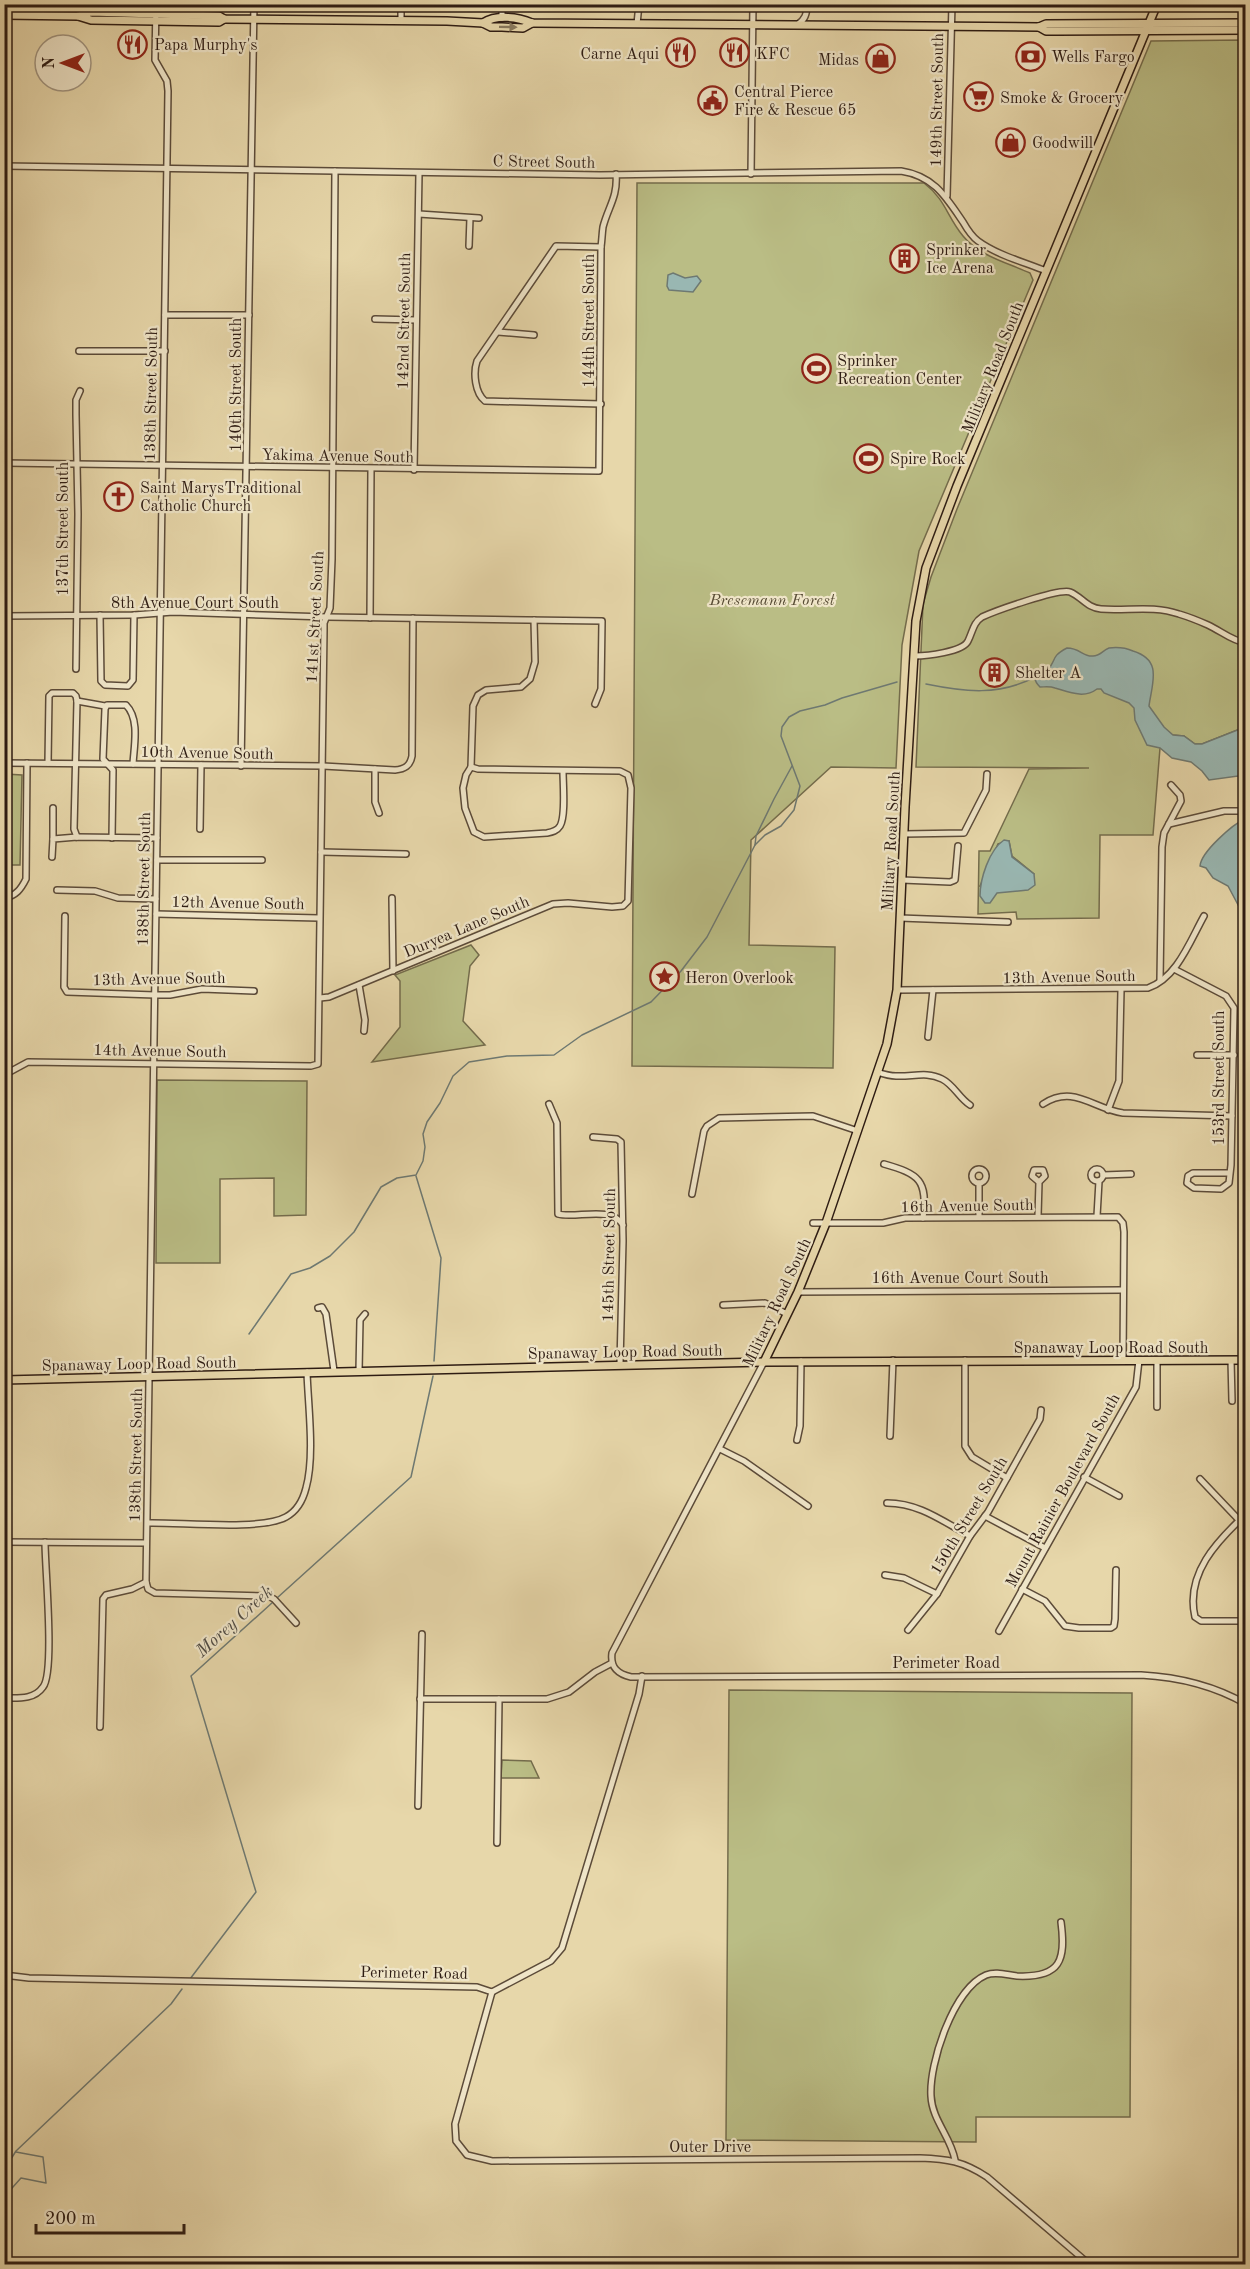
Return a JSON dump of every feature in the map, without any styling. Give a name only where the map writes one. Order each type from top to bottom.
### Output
[{"type":"main road","name":"Military Road South","points":[[764,1362],[798,1292],[826,1224],[891,1025],[897,990],[917,610],[930,556],[1157,4]]},
{"type":"main road","points":[[4,15],[78,16],[91,20],[219,16],[254,19],[401,20],[483,23],[491,27],[523,28],[532,23]]},
{"type":"main road","points":[[483,23],[491,18],[502,18],[523,19],[532,23],[951,28],[1040,27],[1046,24],[1245,30]]},
{"type":"main road","points":[[1148,27],[1245,23]]},
{"type":"main road","name":"Spanaway Loop Road South","points":[[5,1380],[801,1361],[1245,1360]]},
{"type":"street","name":"138th Street South","points":[[146,1582],[168,168],[168,88],[156,62],[156,4]]},
{"type":"street","name":"140th Street South","points":[[241,766],[248,466],[254,4]]},
{"type":"street","points":[[401,20],[402,4]]},
{"type":"street","points":[[502,4],[502,18]]},
{"type":"street","points":[[637,24],[639,4]]},
{"type":"street","points":[[751,174],[753,4]]},
{"type":"street","name":"149th Street South","points":[[947,196],[952,4]]},
{"type":"street","points":[[795,26],[804,19],[807,6]]},
{"type":"street","points":[[807,6],[810,20],[817,26]]},
{"type":"street","name":"C Street South","points":[[4,166],[419,173],[751,174],[901,171],[924,177],[937,185],[947,196],[965,226],[978,240],[1046,271]]},
{"type":"street","name":"141st Street South","points":[[318,1064],[324,630],[330,608],[332,559],[335,171]]},
{"type":"street","name":"142nd Street South","points":[[414,470],[419,173]]},
{"type":"street","name":"144th Street South","points":[[599,471],[601,247],[604,226],[616,189],[616,174]]},
{"type":"street","points":[[418,214],[479,218]]},
{"type":"street","points":[[469,246],[470,218]]},
{"type":"street","points":[[601,247],[561,245],[553,249],[477,361],[475,370],[480,398],[489,402],[601,404]]},
{"type":"street","points":[[165,315],[249,315]]},
{"type":"street","points":[[375,319],[416,320]]},
{"type":"street","points":[[498,332],[534,335]]},
{"type":"street","points":[[79,351],[165,351]]},
{"type":"street","name":"137th Street South","points":[[76,669],[76,400],[81,391]]},
{"type":"street","points":[[4,413],[5,396]]},
{"type":"street","name":"Yakima Avenue South","points":[[4,463],[599,471]]},
{"type":"street","points":[[370,618],[371,468]]},
{"type":"street","points":[[915,656],[959,649],[967,644],[976,621],[982,617],[1048,594],[1064,591],[1072,593],[1088,606],[1099,609],[1153,608],[1171,611],[1208,625],[1245,643]]},
{"type":"street","name":"8th Avenue Court South","points":[[4,616],[134,615],[173,612],[370,618],[602,621],[601,689],[595,704]]},
{"type":"street","points":[[100,615],[101,681],[105,685],[128,686],[133,680],[134,615]]},
{"type":"street","name":"10th Avenue South","points":[[4,763],[323,766],[400,769],[408,766],[412,750],[413,618]]},
{"type":"street","points":[[471,767],[563,771],[562,818],[556,829],[547,833],[483,837],[477,835],[471,826],[464,802],[465,775],[471,767],[474,702],[478,695],[486,690],[521,687],[530,679],[535,662],[534,620]]},
{"type":"street","points":[[48,763],[49,696],[52,693],[75,694],[74,830],[77,837]]},
{"type":"street","points":[[76,699],[105,706],[124,705],[132,713],[133,764]]},
{"type":"street","points":[[105,706],[103,759],[113,770],[112,838]]},
{"type":"street","points":[[4,898],[14,895],[20,889],[26,874],[27,763]]},
{"type":"street","points":[[200,829],[201,765]]},
{"type":"street","points":[[375,769],[375,802],[379,813]]},
{"type":"street","name":"Duryea Lane South","points":[[320,998],[393,972],[556,903],[612,907],[627,903],[631,822],[631,783],[628,775],[620,771],[563,771]]},
{"type":"street","points":[[904,834],[964,833],[986,790],[987,774]]},
{"type":"street","points":[[1160,980],[1162,847],[1164,833],[1181,801],[1180,795],[1171,785]]},
{"type":"street","points":[[52,856],[53,808]]},
{"type":"street","points":[[1169,824],[1224,811],[1245,810]]},
{"type":"street","points":[[52,839],[157,838]]},
{"type":"street","points":[[902,880],[950,882],[955,880],[958,846]]},
{"type":"street","points":[[321,852],[406,854]]},
{"type":"street","points":[[157,860],[262,860]]},
{"type":"street","name":"12th Avenue South","points":[[57,890],[95,891],[118,898],[156,899]]},
{"type":"street","points":[[392,898],[393,972]]},
{"type":"street","name":"12th Avenue South","points":[[156,914],[320,918]]},
{"type":"street","name":"13th Avenue South","points":[[65,916],[65,990],[74,993],[154,995],[170,995],[202,989],[254,991]]},
{"type":"street","name":"13th Avenue South","points":[[897,990],[1148,988],[1174,969],[1204,916]]},
{"type":"street","points":[[900,918],[1008,922]]},
{"type":"street","name":"153rd Street South","points":[[1174,969],[1226,996],[1235,1013],[1230,1173],[1228,1185],[1221,1189],[1194,1188],[1188,1186],[1186,1180],[1193,1173],[1230,1173]]},
{"type":"street","points":[[359,985],[365,1020],[364,1031]]},
{"type":"street","points":[[928,1037],[933,990]]},
{"type":"street","points":[[1108,1110],[1119,1081],[1121,990]]},
{"type":"street","points":[[1197,1055],[1234,1055]]},
{"type":"street","points":[[4,1061],[7,1073]]},
{"type":"street","name":"14th Avenue South","points":[[7,1073],[28,1062],[311,1066],[318,1064]]},
{"type":"street","points":[[877,1072],[894,1076],[925,1074],[936,1076],[953,1086],[970,1105]]},
{"type":"street","points":[[1043,1104],[1055,1098],[1075,1097],[1108,1110],[1123,1113],[1232,1116]]},
{"type":"street","points":[[549,1104],[557,1123],[558,1214],[603,1214],[617,1218],[623,1225]]},
{"type":"street","points":[[692,1194],[704,1131],[707,1126],[719,1118],[813,1116],[858,1131]]},
{"type":"street","name":"145th Street South","points":[[593,1137],[617,1139],[621,1147],[623,1225],[620,1364]]},
{"type":"street","points":[[884,1164],[904,1169],[921,1181],[924,1190],[923,1218]]},
{"type":"street","points":[[1099,1181],[1092,1179],[1093,1171],[1099,1169],[1103,1175]]},
{"type":"street","points":[[1103,1175],[1131,1174]]},
{"type":"street","points":[[1097,1216],[1099,1181],[1103,1175]]},
{"type":"street","points":[[1038,1216],[1039,1182]]},
{"type":"street","points":[[979,1183],[979,1217]]},
{"type":"street","name":"16th Avenue South","points":[[813,1223],[883,1223],[899,1218],[1116,1217],[1122,1220],[1124,1232],[1122,1290]]},
{"type":"street","points":[[1122,1290],[1123,1360]]},
{"type":"street","name":"16th Avenue Court South","points":[[798,1292],[1122,1290]]},
{"type":"street","points":[[723,1305],[765,1303],[787,1314]]},
{"type":"street","points":[[318,1308],[322,1307],[326,1314],[334,1371]]},
{"type":"street","points":[[358,1371],[360,1320],[365,1314]]},
{"type":"street","points":[[890,1436],[893,1360]]},
{"type":"street","points":[[965,1360],[964,1446],[972,1457],[1007,1478]]},
{"type":"street","name":"Mount Rainier Boulevard South","points":[[999,1631],[1136,1387],[1139,1360]]},
{"type":"street","points":[[1157,1360],[1157,1407]]},
{"type":"street","points":[[1231,1360],[1232,1401]]},
{"type":"street","points":[[797,1440],[800,1426],[801,1361]]},
{"type":"street","name":"Military Road South","points":[[612,1663],[611,1656],[616,1646],[764,1362]]},
{"type":"street","points":[[147,1523],[262,1524],[281,1519],[296,1509],[303,1496],[309,1473],[307,1372]]},
{"type":"street","points":[[4,1479],[5,1380]]},
{"type":"street","name":"150th Street South","points":[[908,1630],[937,1594],[970,1536],[985,1516],[1040,1419],[1041,1410]]},
{"type":"street","points":[[720,1449],[744,1461],[808,1506]]},
{"type":"street","points":[[1084,1477],[1119,1496]]},
{"type":"street","points":[[1200,1479],[1239,1520]]},
{"type":"street","points":[[886,1503],[918,1507],[970,1536]]},
{"type":"street","points":[[1245,1514],[1212,1548],[1201,1567],[1194,1593],[1195,1617],[1201,1621],[1245,1621]]},
{"type":"street","points":[[985,1516],[1045,1548]]},
{"type":"street","points":[[4,1542],[146,1542]]},
{"type":"street","points":[[4,1698],[27,1697],[37,1693],[47,1681],[49,1660],[45,1542]]},
{"type":"street","points":[[1022,1589],[1045,1601],[1058,1620],[1069,1628],[1108,1629],[1114,1626],[1116,1570]]},
{"type":"street","points":[[885,1575],[904,1578],[937,1594]]},
{"type":"street","points":[[100,1727],[103,1599],[106,1595],[132,1590],[146,1582],[149,1590],[160,1594],[268,1596],[274,1599],[296,1623]]},
{"type":"street","points":[[418,1806],[422,1634]]},
{"type":"street","points":[[420,1698],[547,1699],[558,1697],[612,1663]]},
{"type":"street","name":"Perimeter Road","points":[[612,1663],[620,1674],[642,1676],[1166,1676],[1200,1684],[1232,1696],[1245,1704]]},
{"type":"street","points":[[492,1992],[551,1960],[562,1948],[639,1694],[642,1676]]},
{"type":"street","points":[[497,1843],[499,1699]]},
{"type":"street","points":[[955,2160],[933,2111],[930,2097],[936,2057],[954,2009],[978,1980],[988,1974],[1034,1975],[1054,1968],[1061,1961],[1064,1946],[1061,1922]]},
{"type":"street","name":"Perimeter Road","points":[[4,1975],[70,1980],[477,1987],[492,1992]]},
{"type":"street","name":"Outer Drive","points":[[492,1992],[455,2124],[455,2135],[459,2147],[473,2158],[492,2160],[901,2158],[955,2160],[987,2177],[1089,2265]]},
{"type":"green space","points":[[1245,40],[1245,727],[1202,744],[1195,744],[1184,736],[1173,735],[1160,748],[1153,835],[1100,835],[1099,918],[1017,919],[1016,912],[978,914],[979,851],[990,851],[1029,769],[1089,768],[916,767],[923,604],[957,509],[1151,41]],"holes":[[[1009,841],[1012,856],[1034,874],[1014,888],[1003,892],[980,886],[998,844]]]},
{"type":"green space","name":"Bresemann Forest","points":[[637,183],[924,183],[942,202],[958,229],[970,243],[994,258],[1030,273],[1033,280],[919,551],[902,645],[896,768],[831,767],[751,840],[749,945],[835,947],[833,1068],[632,1066]]},
{"type":"green space","points":[[5,774],[22,775],[20,865],[5,865]]},
{"type":"green space","points":[[471,945],[479,955],[470,966],[463,1021],[485,1045],[372,1062],[400,1027],[400,981],[395,975]]},
{"type":"green space","points":[[157,1080],[307,1081],[306,1215],[274,1216],[274,1178],[220,1179],[220,1263],[156,1263]]},
{"type":"green space","points":[[729,1690],[1132,1693],[1130,2117],[976,2117],[976,2142],[726,2140]]},
{"type":"green space","points":[[502,1760],[531,1761],[539,1778],[501,1778]]},
{"type":"water","points":[[673,273],[685,278],[697,276],[701,281],[693,292],[669,290],[668,275]]},
{"type":"water","points":[[1067,648],[1090,656],[1100,654],[1109,648],[1127,649],[1149,660],[1152,666],[1153,681],[1149,706],[1164,727],[1173,735],[1184,736],[1195,744],[1202,744],[1245,727],[1245,781],[1238,776],[1209,780],[1191,762],[1172,758],[1160,748],[1147,745],[1135,720],[1134,708],[1129,703],[1104,693],[1101,689],[1082,694],[1051,687],[1040,687],[1035,678],[1038,673],[1047,670],[1055,657]]},
{"type":"water","points":[[1245,819],[1245,918],[1228,886],[1213,878],[1206,868],[1200,866],[1206,853],[1218,839]]},
{"type":"water","points":[[1004,840],[1009,841],[1012,857],[1034,874],[1035,885],[1028,890],[997,893],[990,903],[985,903],[980,896],[984,873],[994,851]]},
{"type":"waterway","points":[[926,684],[982,691],[1008,687],[1035,677]]},
{"type":"waterway","points":[[249,1334],[291,1274],[310,1268],[330,1256],[354,1232],[381,1187],[397,1178],[416,1175],[423,1161],[425,1147],[423,1134],[427,1122],[440,1103],[453,1076],[469,1062],[507,1056],[554,1055],[582,1035],[651,1002],[681,971],[707,937],[755,845],[765,835],[781,826],[794,810],[800,786],[781,736],[782,727],[789,717],[800,711],[897,682]]},
{"type":"waterway","points":[[755,845],[756,836],[792,766]]},
{"type":"waterway","name":"Morey Creek","points":[[416,1176],[441,1258],[434,1361]]},
{"type":"waterway","name":"Morey Creek","points":[[277,1598],[411,1477],[433,1376]]},
{"type":"waterway","name":"Morey Creek","points":[[190,1979],[256,1892],[191,1676],[273,1602]]},
{"type":"waterway","name":"Morey Creek","points":[[4,2170],[16,2151],[171,2004],[182,1989]]},
{"type":"waterway","name":"Morey Creek","points":[[4,2197],[21,2178],[46,2183],[43,2157],[16,2152]]},
{"type":"place","name":"Papa Murphy's","points":[[133,44]]},
{"type":"place","name":"Carne Aqui","points":[[680,53]]},
{"type":"place","name":"KFC","points":[[735,53]]},
{"type":"place","name":"Wells Fargo","points":[[1030,56]]},
{"type":"place","name":"Midas","points":[[880,59]]},
{"type":"place","name":"Smoke & Grocery","points":[[979,97]]},
{"type":"place","name":"Central Pierce Fire & Rescue 65","points":[[713,100]]},
{"type":"place","name":"Goodwill","points":[[1011,142]]},
{"type":"place","name":"Sprinker Ice Arena","points":[[905,258]]},
{"type":"place","name":"Sprinker Recreation Center","points":[[816,369]]},
{"type":"place","name":"Spire Rock","points":[[869,458]]},
{"type":"place","name":"Saint MarysTraditional Catholic Church","points":[[119,496]]},
{"type":"place","name":"Shelter A","points":[[994,672]]},
{"type":"place","name":"Heron Overlook","points":[[664,977]]}]
